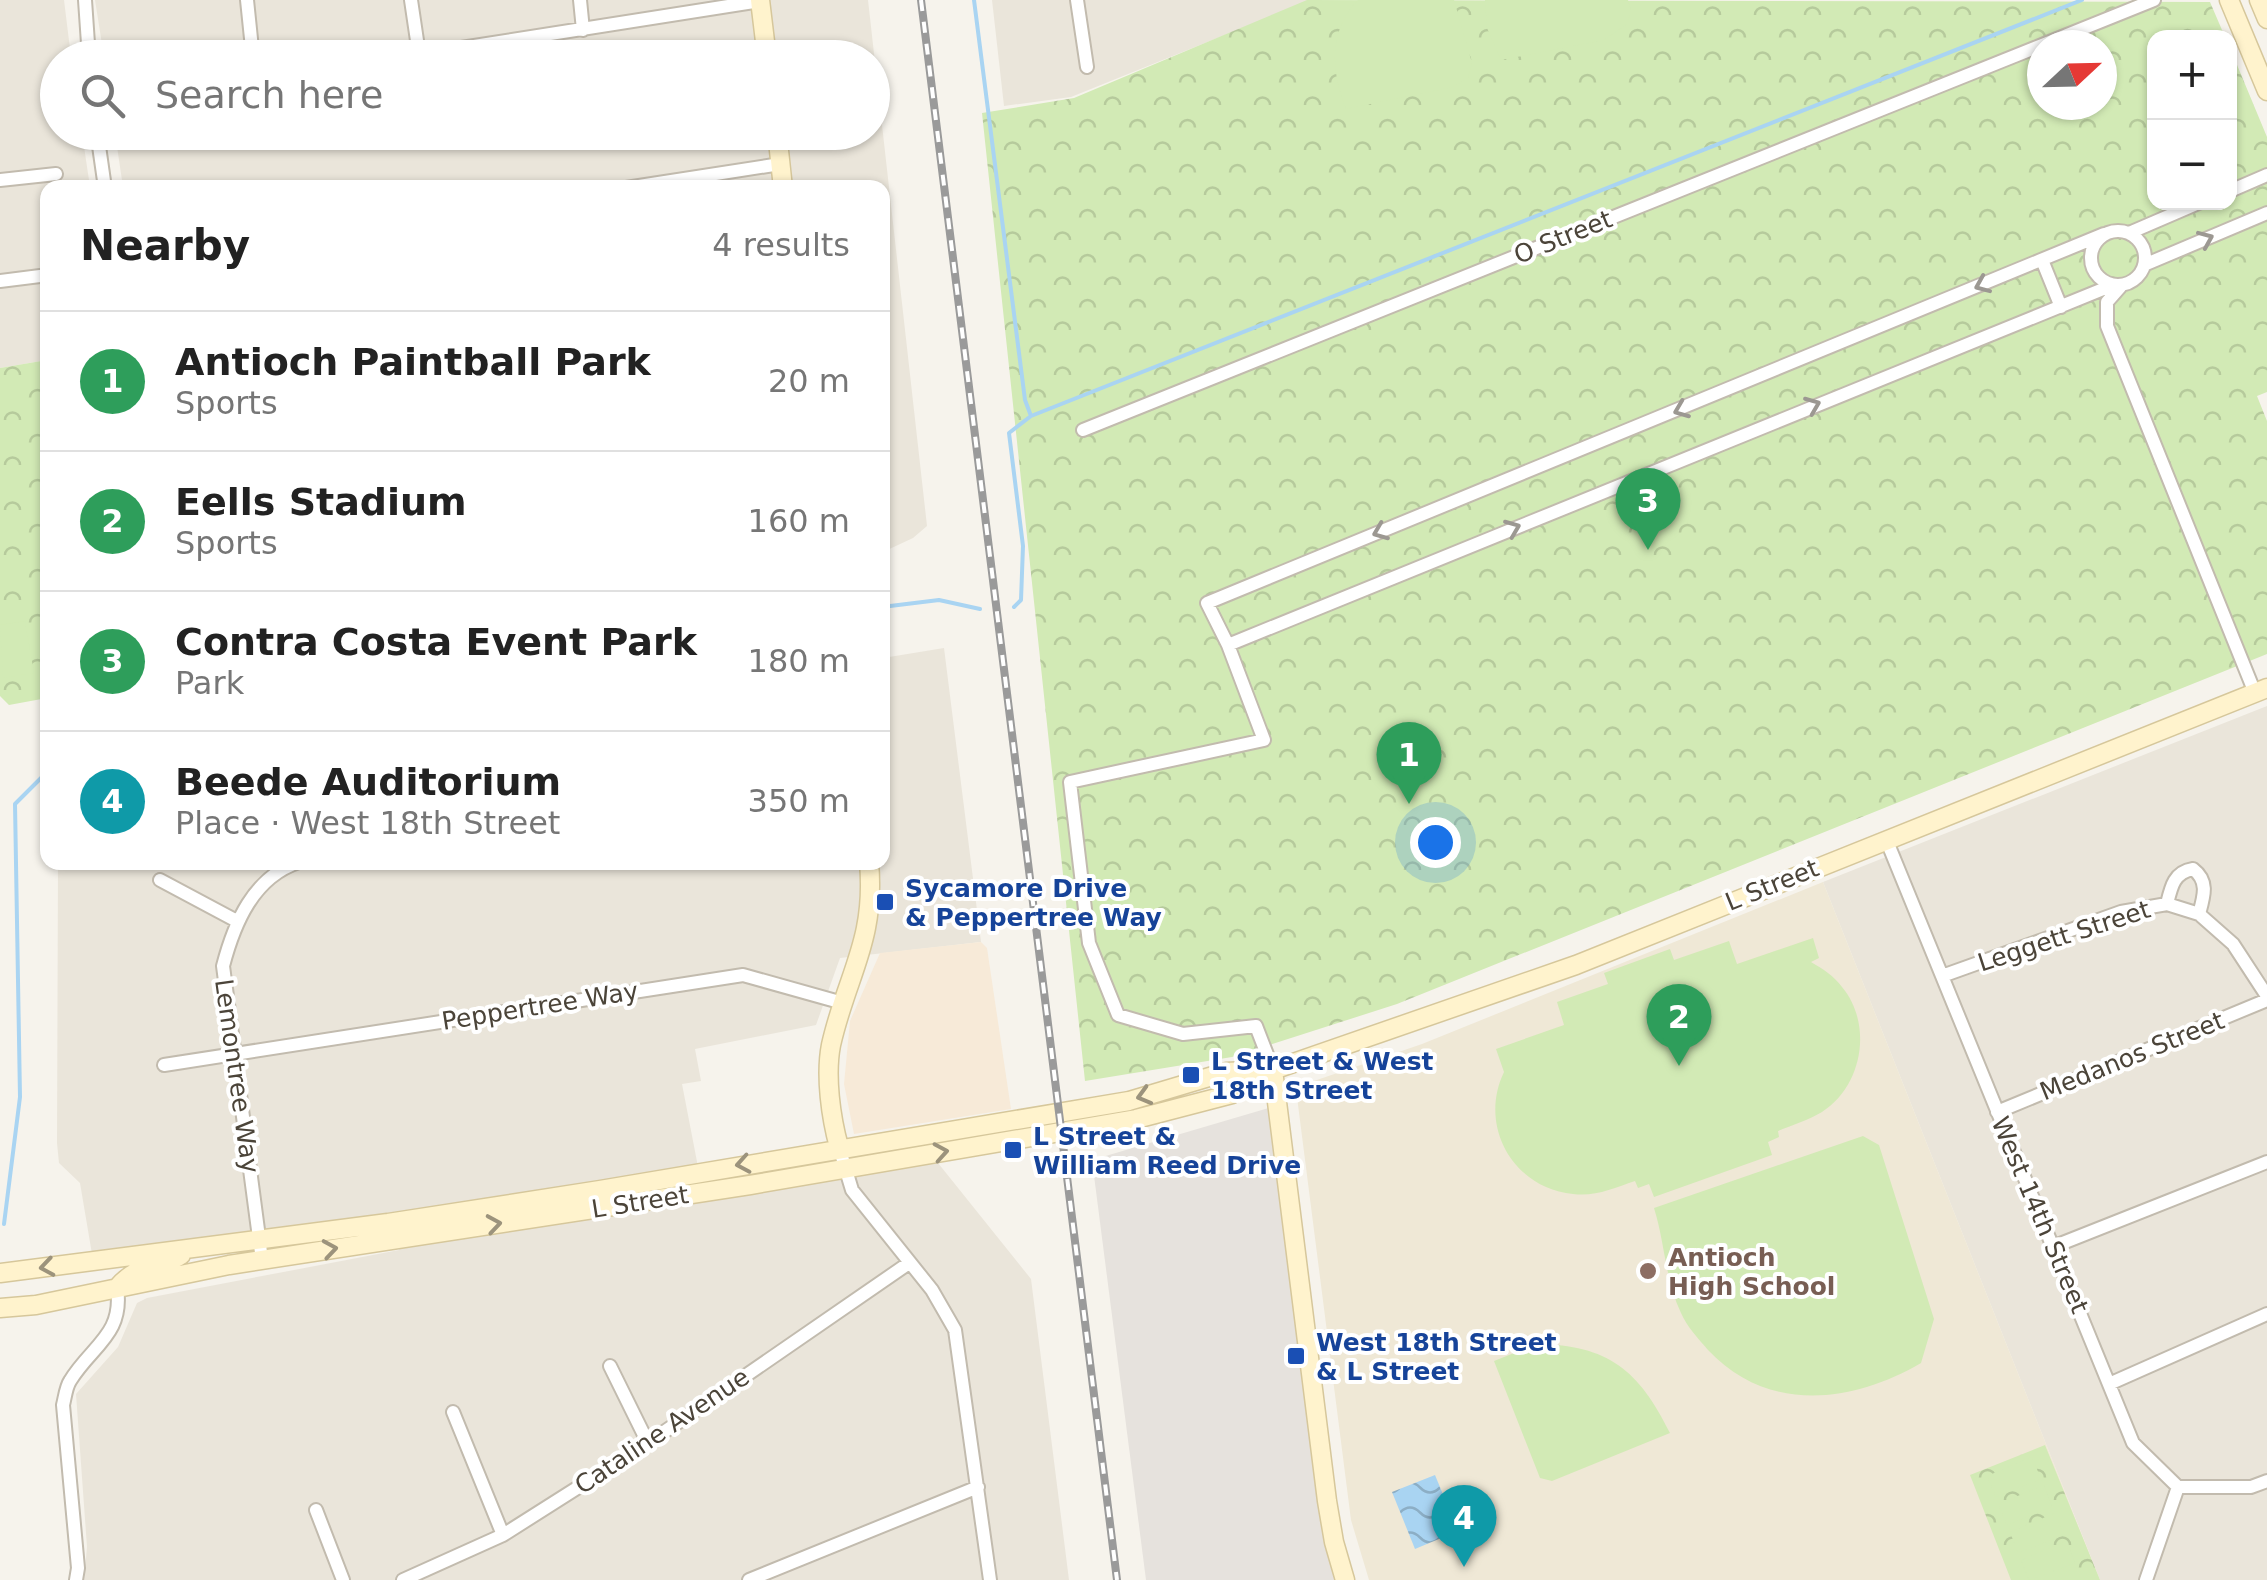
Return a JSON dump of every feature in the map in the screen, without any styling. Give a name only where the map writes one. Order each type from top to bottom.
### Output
[{"type":"main road","points":[[760,0],[765,40]]},
{"type":"main road","points":[[2229,0],[2267,91]]},
{"type":"main road","points":[[2258,0],[2267,19]]},
{"type":"main road","points":[[778,150],[783,180]]},
{"type":"main road","name":"L Street","points":[[0,1308],[36,1305],[262,1260],[1136,1118],[1232,1094],[1273,1070],[1576,965],[2261,690]]},
{"type":"main road","points":[[839,1147],[830,1058],[870,920],[868,870]]},
{"type":"main road","points":[[1273,1070],[1328,1502],[1345,1580]]},
{"type":"main road","name":"L Street","points":[[0,1273],[388,1223],[562,1196],[1129,1100],[1226,1072],[1273,1070]]},
{"type":"main road","points":[[117,1288],[140,1268],[174,1260],[194,1247]]},
{"type":"street","points":[[85,0],[88,40]]},
{"type":"street","points":[[247,0],[251,40]]},
{"type":"street","points":[[411,0],[418,40]]},
{"type":"street","points":[[580,0],[583,30]]},
{"type":"street","points":[[515,40],[760,0]]},
{"type":"street","points":[[1077,0],[1087,67]]},
{"type":"street","name":"O Street","points":[[2079,30],[2154,0]]},
{"type":"street","name":"O Street","points":[[1083,430],[2027,51]]},
{"type":"street","points":[[99,150],[104,180]]},
{"type":"street","points":[[677,180],[780,164]]},
{"type":"street","points":[[0,180],[56,174]]},
{"type":"street","points":[[2237,187],[2267,175]]},
{"type":"street","points":[[1273,1070],[1256,1026],[1183,1034],[1118,1015],[1089,943],[1070,782],[1264,740],[1228,645],[1207,603],[2104,234],[2129,233],[2182,210]]},
{"type":"street","points":[[2144,265],[2267,214]]},
{"type":"street","points":[[1228,645],[1856,387],[1891,377],[2138,276],[2144,265],[2142,244],[2129,233]]},
{"type":"street","points":[[2104,234],[2092,248],[2092,267],[2104,282],[2118,285]]},
{"type":"street","points":[[2042,260],[2061,307]]},
{"type":"street","points":[[0,281],[40,276]]},
{"type":"street","points":[[2118,285],[2107,302],[2107,326],[2261,690]]},
{"type":"street","name":"West 14th Street","points":[[1886,839],[2133,1443],[2178,1487]]},
{"type":"street","points":[[2167,904],[2172,882],[2183,870],[2193,869],[2201,875],[2205,886],[2198,914]]},
{"type":"street","name":"Lemontree Way","points":[[262,1260],[222,966],[236,920],[260,888],[282,870]]},
{"type":"street","points":[[160,880],[236,920]]},
{"type":"street","name":"Leggett Street","points":[[1942,976],[2121,912],[2167,904],[2198,914],[2232,944],[2267,998]]},
{"type":"street","name":"Peppertree Way","points":[[164,1065],[743,975],[843,1003]]},
{"type":"street","name":"Medanos Street","points":[[1997,1112],[2267,998]]},
{"type":"street","points":[[839,1147],[852,1190],[932,1290],[955,1330],[990,1580]]},
{"type":"street","points":[[2055,1246],[2267,1162]]},
{"type":"street","name":"Cataline Avenue","points":[[404,1580],[503,1535],[648,1443],[909,1263]]},
{"type":"street","points":[[76,1580],[63,1404],[68,1383],[110,1334],[120,1306],[117,1288]]},
{"type":"street","points":[[2109,1384],[2267,1314]]},
{"type":"street","points":[[610,1366],[648,1443]]},
{"type":"street","points":[[453,1412],[503,1535]]},
{"type":"street","points":[[2146,1580],[2178,1487],[2251,1488],[2267,1481]]},
{"type":"street","points":[[749,1580],[978,1487]]},
{"type":"street","points":[[316,1510],[343,1580]]},
{"type":"shaded area","points":[[0,0],[64,0],[69,40],[40,40],[40,150],[85,150],[89,180],[40,180],[40,361],[0,368]]},
{"type":"shaded area","points":[[95,0],[868,0],[872,40],[101,40]]},
{"type":"shaded area","points":[[992,0],[1312,0],[1071,97],[1004,106]]},
{"type":"shaded area","points":[[118,150],[885,150],[888,180],[122,180]]},
{"type":"shaded area","points":[[890,196],[927,526],[890,549]]},
{"type":"shaded area","points":[[944,648],[981,942],[840,958],[816,1025],[695,1049],[701,1081],[682,1084],[699,1172],[93,1260],[80,1183],[59,1163],[57,1143],[58,870],[890,870],[890,657]]},
{"type":"shaded area","points":[[2267,706],[2267,1580],[2100,1580],[1823,882]]},
{"type":"shaded area","name":"Antioch High School","points":[[1823,882],[2100,1580],[1369,1580],[1351,1520],[1297,1097],[1302,1089],[1311,1082],[1422,1044]]},
{"type":"shaded area","points":[[981,942],[987,948],[1011,1109],[854,1134],[844,1084],[850,1021],[880,953]]},
{"type":"shaded area","points":[[1272,1107],[1341,1580],[1146,1580],[1092,1160]]},
{"type":"shaded area","points":[[930,1153],[1031,1279],[1069,1580],[84,1580],[87,1547],[76,1394],[118,1347],[137,1303],[399,1250],[398,1239]]},
{"type":"green space","points":[[1307,0],[2210,2],[2222,30],[2147,30],[2147,210],[2237,210],[2237,65],[2267,137],[2267,392],[2257,396],[2267,421],[2267,654],[1397,1004],[1232,1057],[1085,1081],[982,113],[1074,98]]},
{"type":"green space","points":[[1358,0],[1454,0],[1472,63],[1468,78],[1453,87],[1346,109],[1337,80],[1335,52],[1341,25]]},
{"type":"green space","points":[[1485,0],[1628,0],[1631,11],[1627,24],[1604,40],[1501,60],[1487,28]]},
{"type":"green space","points":[[40,361],[40,699],[9,705],[0,696],[0,368]]},
{"type":"green space","points":[[25,621],[34,673],[3,678],[0,625]]},
{"type":"green space","points":[[1813,938],[1819,958],[1811,962],[1835,979],[1852,1002],[1858,1018],[1859,1054],[1855,1071],[1836,1101],[1817,1115],[1778,1131],[1779,1137],[1768,1142],[1772,1155],[1654,1197],[1649,1184],[1638,1188],[1635,1181],[1581,1195],[1552,1189],[1533,1180],[1506,1151],[1495,1113],[1504,1072],[1496,1049],[1564,1025],[1557,1002],[1608,984],[1604,973],[1670,949],[1674,960],[1729,941],[1737,964]]},
{"type":"green space","points":[[1863,1136],[1879,1145],[1934,1319],[1921,1363],[1894,1377],[1838,1394],[1783,1393],[1756,1384],[1731,1370],[1708,1350],[1683,1318],[1654,1208]]},
{"type":"green space","points":[[1537,1344],[1583,1349],[1619,1365],[1646,1393],[1670,1433],[1552,1481],[1540,1478],[1494,1361]]},
{"type":"green space","points":[[2045,1445],[2100,1580],[2011,1580],[1970,1475]]},
{"type":"green space","points":[[2032,1457],[2041,1479],[1996,1497],[1987,1476]]},
{"type":"green space","points":[[2044,1485],[2052,1507],[2007,1525],[1998,1504]]},
{"type":"green space","points":[[2055,1513],[2064,1535],[2018,1553],[2010,1532]]},
{"type":"green space","points":[[2067,1541],[2075,1563],[2029,1580],[2021,1560]]},
{"type":"water","points":[[1435,1475],[1458,1531],[1415,1549],[1392,1492]]},
{"type":"waterway","points":[[974,0],[1025,400],[1031,416]]},
{"type":"waterway","points":[[1014,607],[1021,600],[1023,546],[1009,433],[1031,416],[2082,0]]},
{"type":"waterway","points":[[890,606],[939,600],[980,609]]},
{"type":"waterway","points":[[4,1224],[20,1097],[15,804],[40,779]]},
{"type":"railway","points":[[921,0],[1117,1580]]},
{"type":"place","name":"Contra Costa Event Park","points":[[1648,550]]},
{"type":"place","name":"Antioch Paintball Park","points":[[1409,804]]},
{"type":"place","name":"Sycamore Drive & Peppertree Way","points":[[885,902]]},
{"type":"place","name":"Eells Stadium","points":[[1679,1066]]},
{"type":"place","name":"L Street & West 18th Street","points":[[1191,1075]]},
{"type":"place","name":"L Street & William Reed Drive","points":[[1013,1150]]},
{"type":"place","name":"Antioch High School","points":[[1648,1271]]},
{"type":"place","name":"West 18th Street & L Street","points":[[1296,1356]]},
{"type":"place","name":"Beede Auditorium","points":[[1464,1567]]}]
